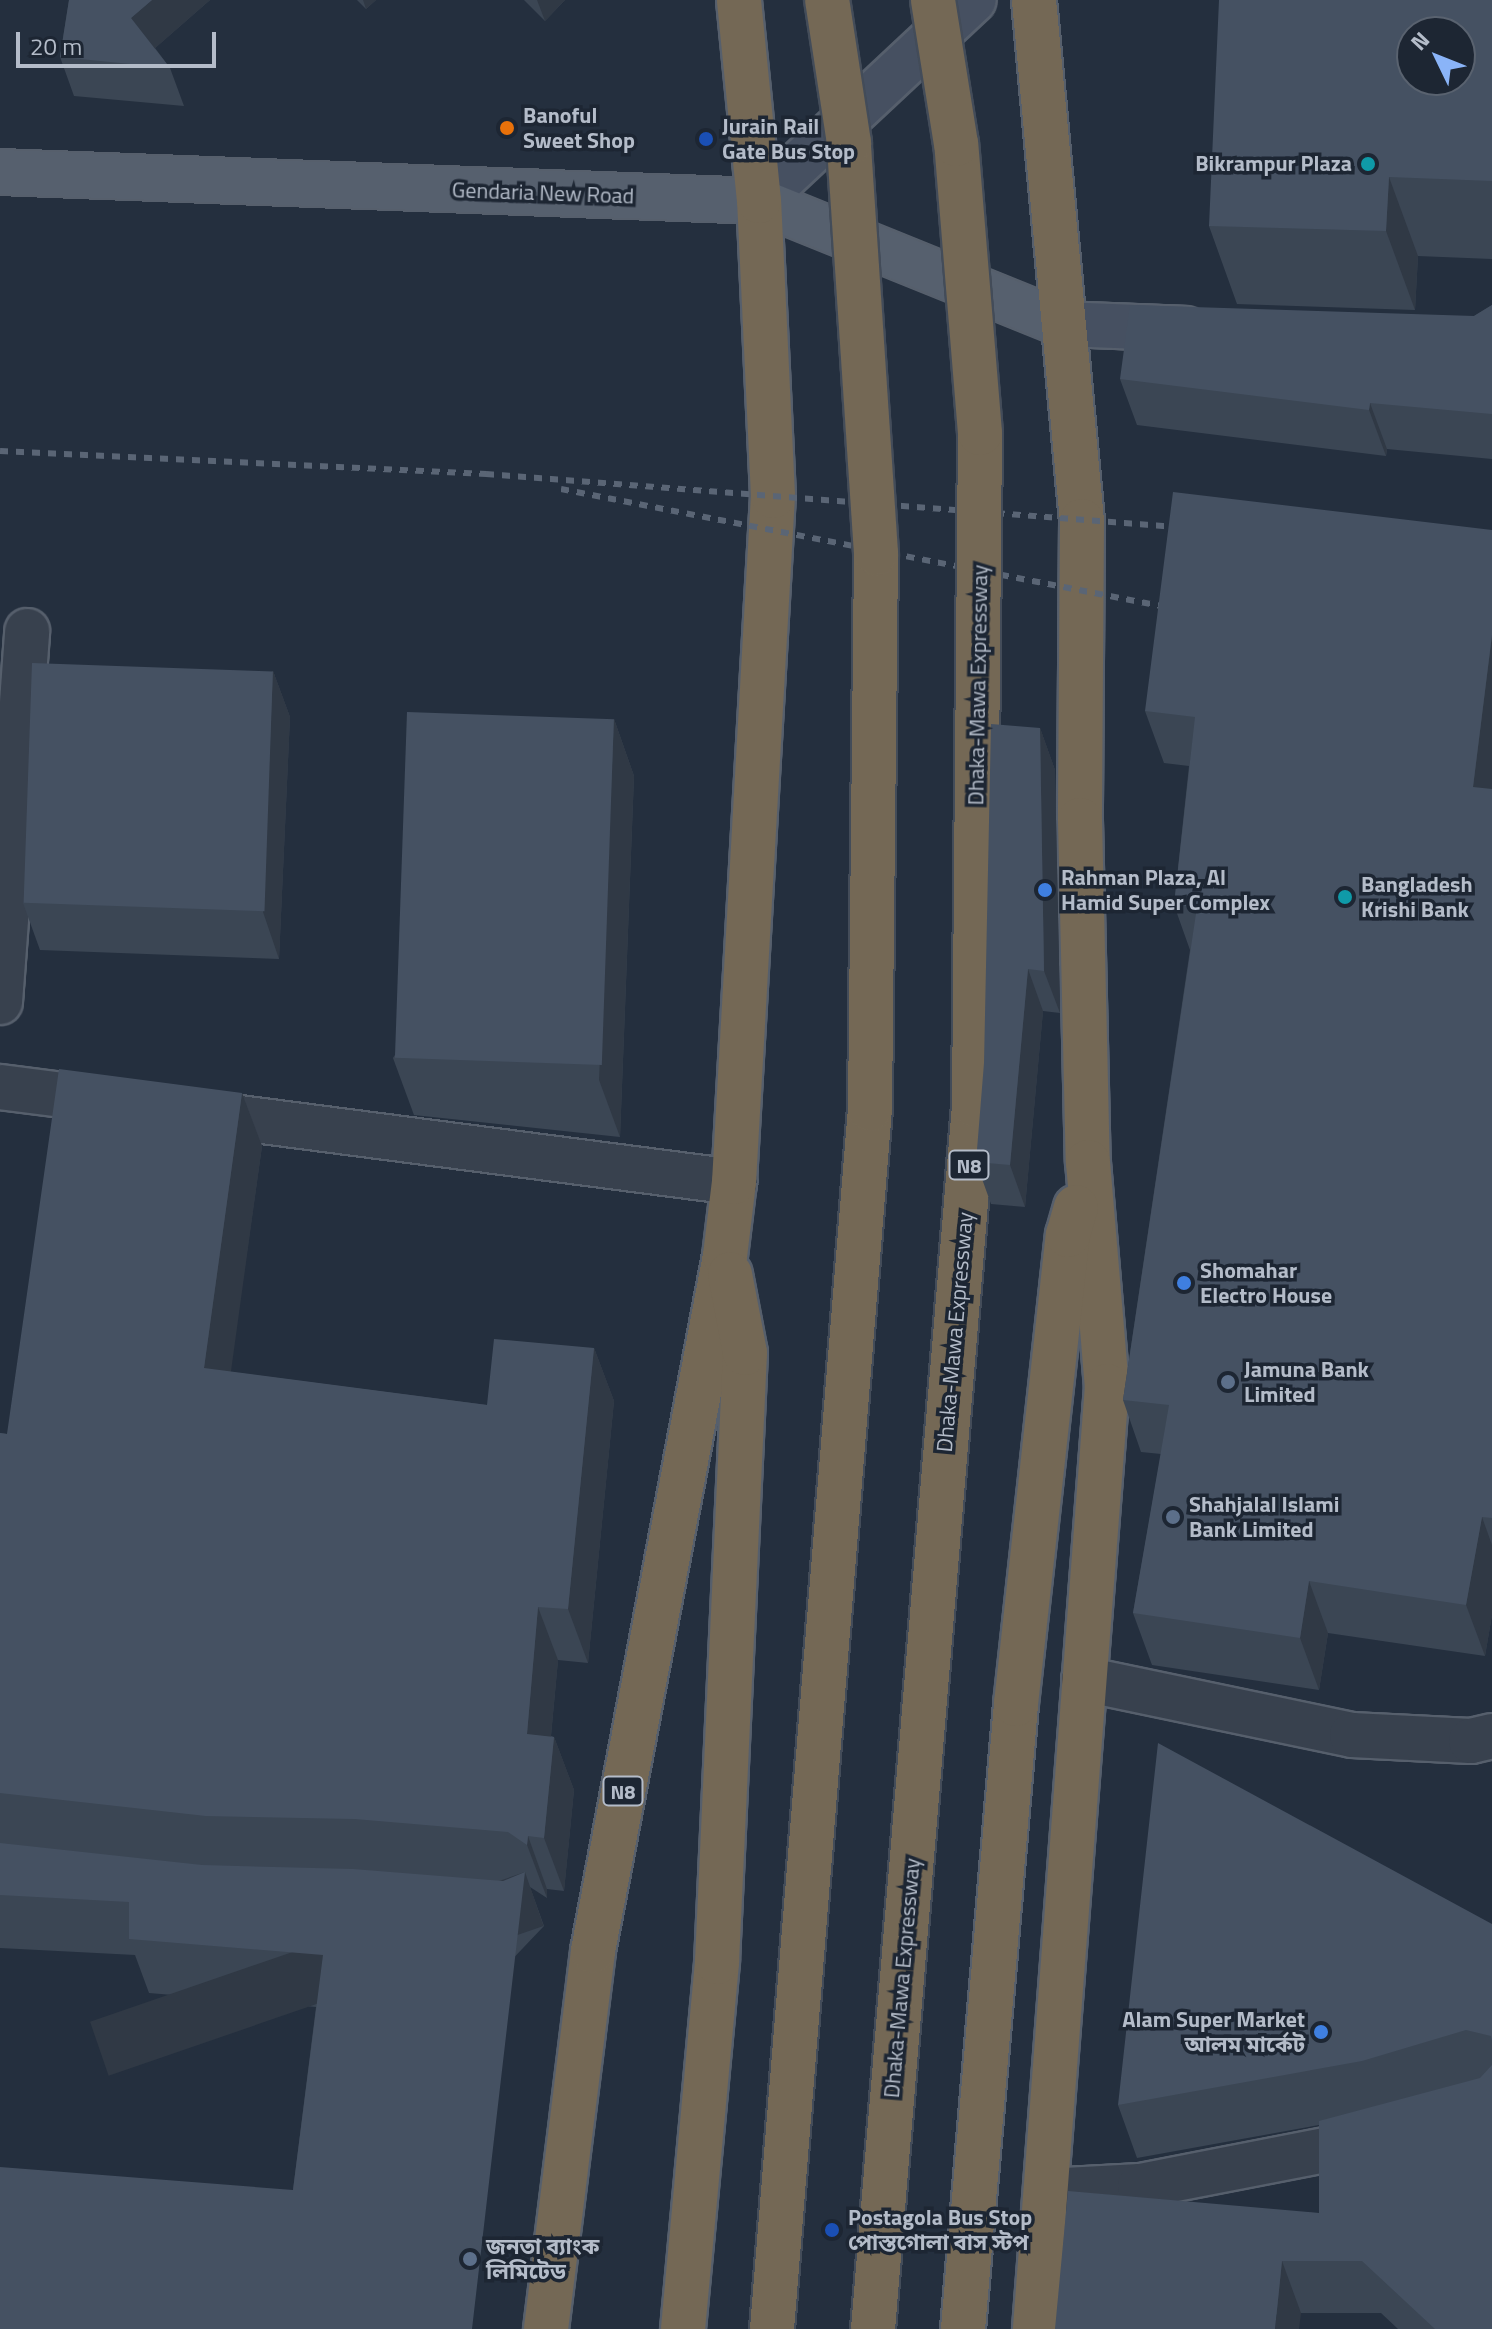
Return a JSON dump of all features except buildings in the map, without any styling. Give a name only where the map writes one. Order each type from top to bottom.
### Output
[{"type":"highway","name":"N8","points":[[546,2329],[593,1951],[725,1256],[734,1182],[773,496],[759,201],[739,0]]},
{"type":"highway","points":[[772,2329],[870,1109],[876,553],[849,143],[827,0]]},
{"type":"highway","name":"Dhaka-Mawa Expressway","points":[[873,2329],[974,1105],[980,433],[956,144],[933,0]]},
{"type":"highway","points":[[1034,0],[1082,521],[1080,820],[1088,1162],[1107,1386],[1035,2329]]},
{"type":"highway","points":[[963,2329],[1016,1704],[1068,1235],[1088,1162]]},
{"type":"highway","points":[[683,2329],[717,1962],[745,1353],[725,1256]]},
{"type":"main road","name":"Gendaria New Road","points":[[0,172],[759,201],[1063,324]]},
{"type":"street","points":[[759,201],[974,0]]},
{"type":"street","points":[[1063,324],[1230,330]]},
{"type":"street","points":[[0,1002],[27,631]]},
{"type":"street","points":[[0,1087],[734,1182]]},
{"type":"street","points":[[1084,1679],[1352,1735],[1471,1741],[1492,1736]]},
{"type":"street","points":[[1047,2191],[1140,2186],[1387,2138],[1492,2106]]},
{"type":"railway","points":[[0,451],[486,474],[1189,528]]},
{"type":"railway","points":[[561,489],[1181,610]]},
{"type":"place","name":"Banoful Sweet Shop","points":[[507,128]]},
{"type":"place","name":"Jurain Rail Gate Bus Stop","points":[[706,139]]},
{"type":"place","name":"Bikrampur Plaza","points":[[1368,164]]},
{"type":"place","name":"Rahman Plaza, Al Hamid Super Complex","points":[[1045,890]]},
{"type":"place","name":"Bangladesh Krishi Bank","points":[[1345,897]]},
{"type":"place","name":"Shomahar Electro House","points":[[1184,1283]]},
{"type":"place","name":"Jamuna Bank Limited","points":[[1228,1382]]},
{"type":"place","name":"Shahjalal Islami Bank Limited","points":[[1173,1517]]},
{"type":"place","name":"Alam Super Market আলম মার্কেট","points":[[1321,2032]]},
{"type":"place","name":"Postagola Bus Stop পোস্তগোলা বাস স্টপ","points":[[832,2230]]},
{"type":"place","name":"জনতা ব্যাংক লিমিটেড","points":[[470,2259]]}]
